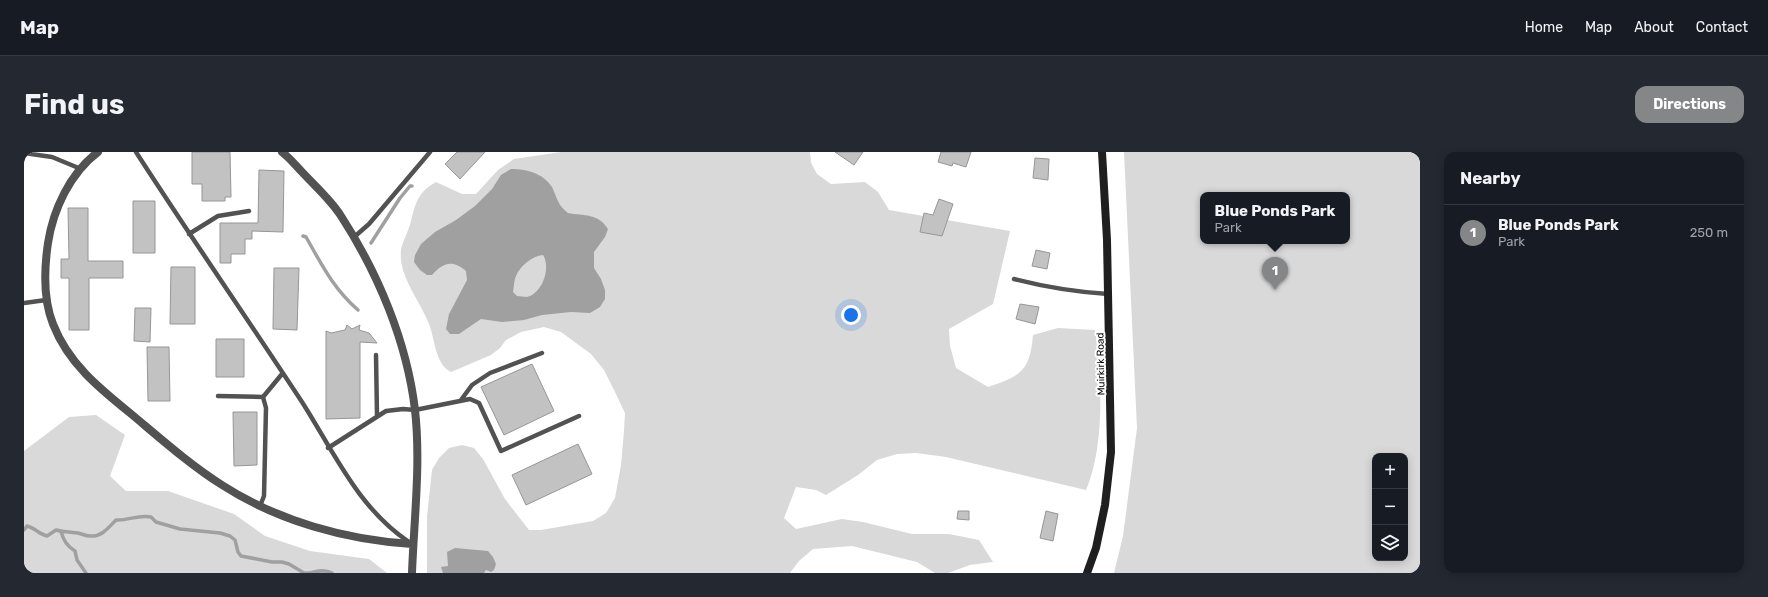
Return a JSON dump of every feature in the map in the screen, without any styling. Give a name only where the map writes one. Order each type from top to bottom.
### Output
[{"type":"main road","name":"Muirkirk Road","points":[[1087,573],[1096,548],[1105,505],[1111,452],[1108,294],[1102,152]]},
{"type":"street","points":[[98,152],[81,169],[63,195],[54,214],[50,228],[45,267],[46,300],[52,324],[69,354],[100,388],[162,440],[216,480],[260,506],[313,527],[368,540],[412,544]]},
{"type":"street","points":[[282,152],[324,194],[341,216],[376,280],[390,312],[402,349],[415,410],[417,452],[412,573]]},
{"type":"lane","points":[[136,152],[302,403],[328,448],[362,497],[388,526],[412,544]]},
{"type":"lane","points":[[353,238],[369,224],[430,152]]},
{"type":"lane","points":[[24,153],[52,158],[81,169]]},
{"type":"lane","points":[[189,234],[218,216],[249,211]]},
{"type":"lane","points":[[1014,279],[1040,286],[1078,292],[1108,294]]},
{"type":"lane","points":[[24,303],[46,300]]},
{"type":"lane","points":[[460,400],[472,385],[490,373],[542,353]]},
{"type":"lane","points":[[376,355],[378,416]]},
{"type":"lane","points":[[263,397],[282,374]]},
{"type":"lane","points":[[218,396],[263,397]]},
{"type":"lane","points":[[260,506],[264,496],[266,408],[263,397]]},
{"type":"lane","points":[[328,448],[386,412],[415,410],[460,400],[470,399],[479,403],[501,450],[579,416]]},
{"type":"shaded area","points":[[561,152],[810,152],[811,163],[817,174],[831,184],[865,182],[878,192],[889,210],[1010,231],[993,304],[949,329],[950,346],[956,368],[988,387],[1009,379],[1022,370],[1029,357],[1033,335],[1058,328],[1095,330],[1100,390],[1099,432],[1092,472],[1086,490],[946,457],[916,453],[897,454],[877,460],[858,475],[826,495],[816,490],[796,487],[784,518],[796,529],[842,519],[863,522],[912,534],[949,534],[979,540],[993,562],[970,565],[948,573],[935,573],[917,562],[852,546],[813,549],[799,561],[790,573],[427,573],[427,517],[432,470],[439,458],[449,448],[462,445],[474,448],[483,459],[505,499],[529,530],[541,530],[593,521],[606,513],[615,498],[621,465],[625,413],[604,370],[591,354],[561,332],[544,327],[521,332],[506,340],[500,348],[491,355],[451,372],[442,363],[436,351],[429,324],[406,279],[401,260],[401,250],[416,203],[421,194],[430,186],[436,182],[462,194],[476,194],[498,170],[514,159]]},
{"type":"shaded area","points":[[1124,152],[1420,152],[1420,573],[1114,573],[1123,536],[1137,428]]},
{"type":"shaded area","points":[[511,169],[528,171],[539,175],[552,187],[560,205],[568,213],[590,216],[600,220],[604,224],[608,229],[605,237],[594,252],[594,268],[601,279],[605,290],[605,299],[600,307],[590,313],[571,312],[502,322],[481,319],[459,334],[450,334],[446,329],[449,314],[467,280],[466,271],[456,265],[448,264],[444,265],[432,275],[427,275],[420,270],[414,262],[415,255],[421,244],[435,232],[456,220],[475,206],[492,189],[501,175]],"holes":[[[543,255],[546,273],[541,285],[533,295],[527,297],[517,296],[513,292],[515,278],[520,269],[535,257]]]},
{"type":"shaded area","points":[[96,415],[125,435],[110,476],[126,491],[168,491],[234,514],[265,536],[310,551],[369,559],[387,573],[24,573],[24,451],[69,417]]},
{"type":"shaded area","points":[[455,548],[488,551],[496,564],[494,570],[491,572],[486,570],[484,573],[443,573],[441,567],[448,566],[447,552]]},
{"type":"building","points":[[192,152],[230,152],[231,197],[225,197],[225,201],[202,201],[202,184],[192,184]]},
{"type":"building","points":[[457,152],[485,152],[460,179],[445,164]]},
{"type":"building","points":[[835,152],[863,152],[854,165]]},
{"type":"building","points":[[941,152],[971,152],[966,167],[953,163],[952,166],[938,162]]},
{"type":"building","points":[[1035,158],[1049,159],[1048,180],[1033,178]]},
{"type":"building","points":[[259,170],[284,171],[283,232],[252,231],[252,239],[245,239],[245,254],[231,254],[231,263],[220,263],[220,223],[258,223]]},
{"type":"building","points":[[939,199],[953,204],[942,236],[920,232],[924,213],[933,215]]},
{"type":"building","points":[[133,201],[155,201],[155,253],[133,253]]},
{"type":"building","points":[[68,208],[88,208],[88,261],[123,261],[123,278],[89,278],[89,330],[69,330],[69,278],[61,278],[61,259],[69,259]]},
{"type":"building","points":[[1036,250],[1050,253],[1047,269],[1032,266]]},
{"type":"building","points":[[171,267],[195,267],[195,324],[170,324]]},
{"type":"building","points":[[274,268],[299,268],[297,330],[273,329]]},
{"type":"building","points":[[1020,304],[1039,307],[1035,324],[1016,319]]},
{"type":"building","points":[[135,308],[151,308],[150,342],[134,341]]},
{"type":"building","points":[[347,325],[352,329],[360,325],[359,330],[369,333],[377,343],[360,342],[360,418],[326,419],[326,331],[331,333],[345,330]]},
{"type":"building","points":[[216,339],[244,339],[244,377],[216,377]]},
{"type":"building","points":[[147,347],[169,347],[170,401],[148,401]]},
{"type":"building","points":[[532,364],[554,411],[504,435],[481,387]]},
{"type":"building","points":[[233,412],[257,412],[257,465],[234,466]]},
{"type":"building","points":[[578,444],[592,474],[526,505],[512,475]]},
{"type":"building","points":[[958,511],[969,511],[969,520],[957,519]]},
{"type":"building","points":[[1046,511],[1058,514],[1053,541],[1040,538]]},
{"type":"waterway","points":[[371,243],[400,198],[410,186],[412,186]]},
{"type":"waterway","points":[[303,236],[306,237],[335,285],[349,302],[358,310]]},
{"type":"waterway","points":[[24,530],[27,526],[47,536],[56,530],[94,536],[105,531],[116,520],[147,516],[151,517],[156,522],[180,529],[220,533],[230,536],[235,540],[238,552],[241,556],[272,562],[282,562],[289,564],[304,573],[309,573]]},
{"type":"waterway","points":[[61,532],[66,543],[75,551],[77,560],[86,573]]},
{"type":"waterway","points":[[310,573],[318,571],[332,573]]},
{"type":"place","name":"Blue Ponds Park","points":[[1275,290]]}]
